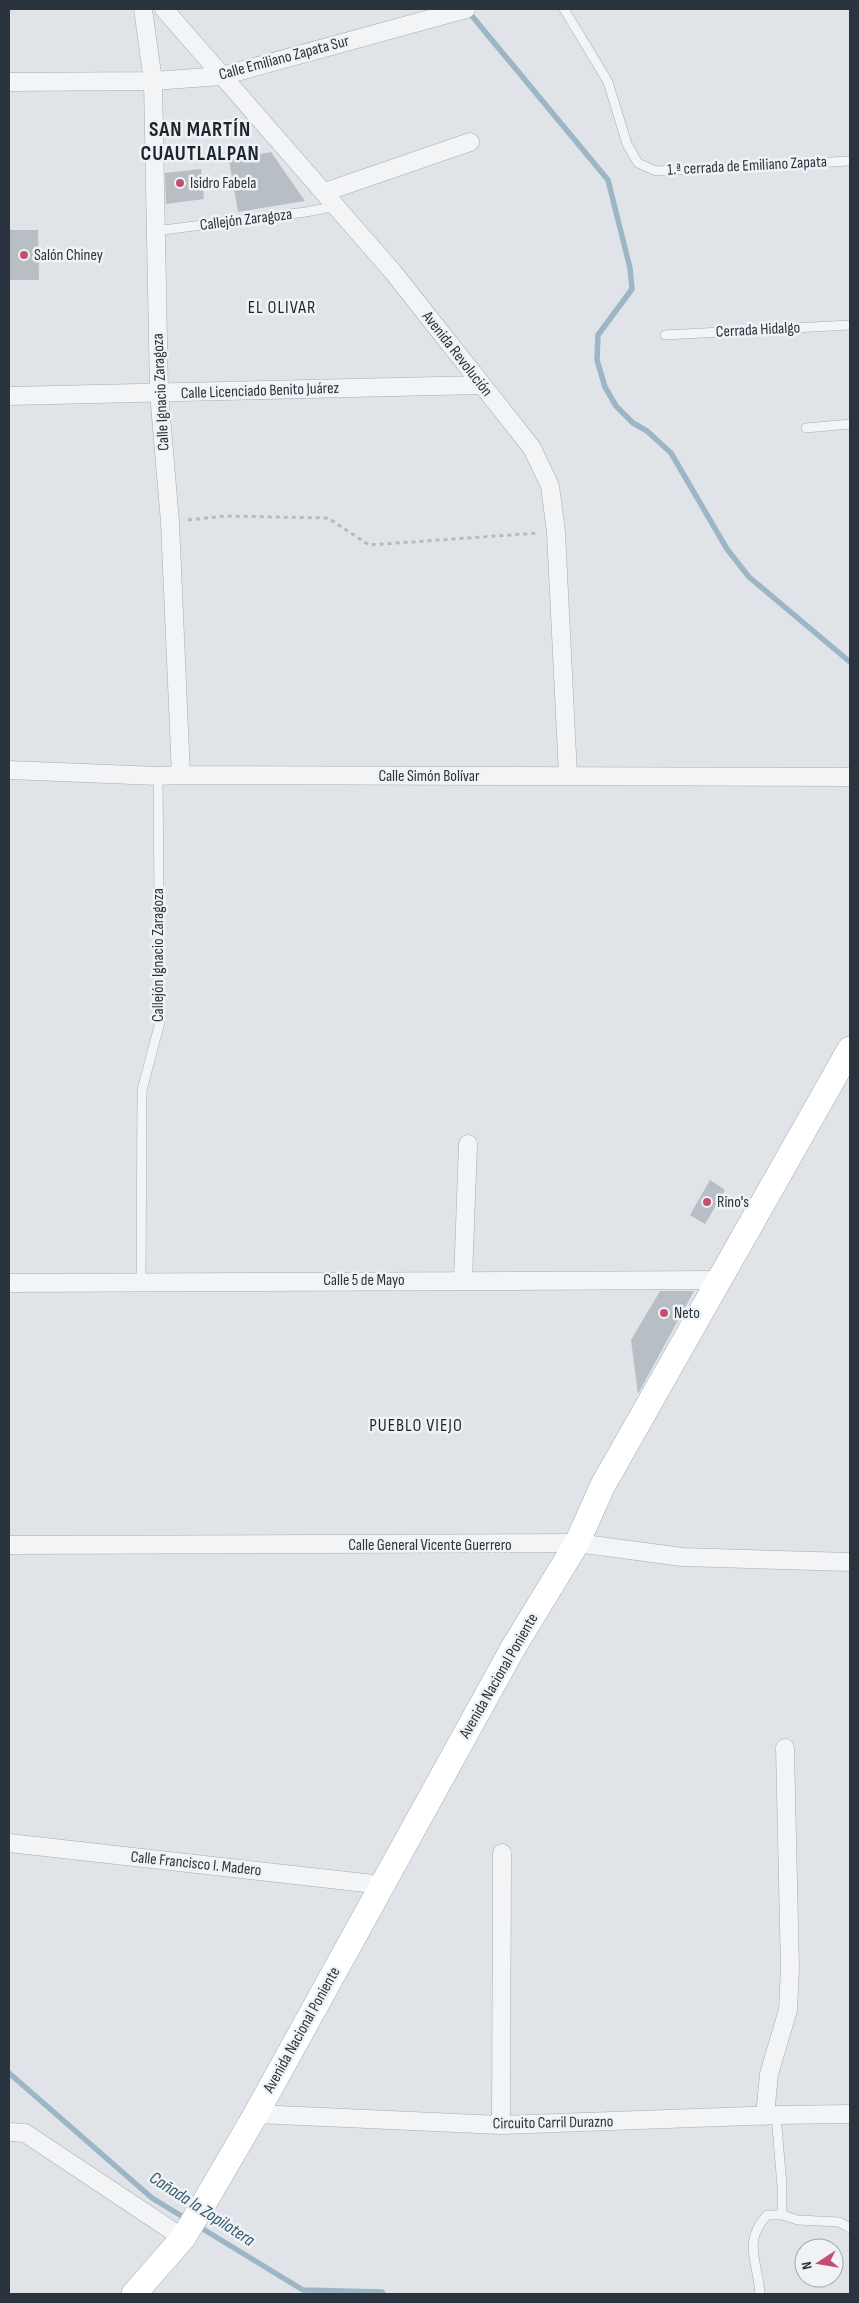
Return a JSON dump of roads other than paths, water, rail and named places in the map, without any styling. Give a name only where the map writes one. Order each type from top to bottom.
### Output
[{"type":"street","name":"Calle Ignacio Zaragoza","points":[[143,9],[153,81],[158,393],[170,522],[181,775]]},
{"type":"street","name":"Avenida Revolución","points":[[164,9],[393,272],[532,448],[550,486],[556,532],[568,775]]},
{"type":"street","name":"Calle Emiliano Zapata Sur","points":[[9,82],[153,81],[222,76],[462,10]]},
{"type":"street","points":[[325,192],[470,142]]},
{"type":"street","name":"Calle Licenciado Benito Juárez","points":[[9,396],[481,385]]},
{"type":"street","name":"Calle Simón Bolívar","points":[[9,770],[158,776],[568,775],[850,777]]},
{"type":"street","name":"Avenida Nacional Poniente","points":[[134,2294],[183,2238],[256,2114],[514,1648],[577,1543],[603,1485],[850,1049]]},
{"type":"street","points":[[463,1280],[468,1144]]},
{"type":"street","name":"Calle 5 de Mayo","points":[[9,1283],[720,1280]]},
{"type":"street","name":"Calle General Vicente Guerrero","points":[[9,1545],[577,1543],[682,1557],[850,1562]]},
{"type":"street","points":[[770,2116],[768,2074],[788,2010],[790,1968],[785,1748]]},
{"type":"street","name":"Calle Francisco I. Madero","points":[[9,1843],[383,1885]]},
{"type":"street","points":[[501,2125],[502,1853]]},
{"type":"street","name":"Circuito Carril Durazno","points":[[256,2114],[501,2125],[850,2114]]},
{"type":"street","points":[[9,2125],[17,2133],[183,2238]]},
{"type":"lane","name":"1.ª cerrada de Emiliano Zapata","points":[[564,9],[608,82],[627,144],[638,163],[656,171],[850,160]]},
{"type":"lane","name":"Callejón Zaragoza","points":[[155,231],[306,212],[337,206]]},
{"type":"lane","name":"Cerrada Hidalgo","points":[[665,336],[850,325]]},
{"type":"lane","points":[[806,428],[850,424]]},
{"type":"lane","name":"Callejón Ignacio Zaragoza","points":[[141,1281],[142,1090],[160,1022],[158,776]]},
{"type":"lane","points":[[770,2116],[782,2186],[782,2215]]},
{"type":"lane","points":[[760,2294],[753,2236],[757,2226],[767,2215],[782,2215],[798,2220],[839,2222],[850,2228]]},
{"type":"waterway","points":[[467,10],[608,180],[630,268],[632,289],[598,335],[597,360],[605,387],[616,406],[633,423],[647,431],[671,453],[727,549],[749,577],[850,662]]},
{"type":"waterway","name":"Cañada la Zopilotera","points":[[9,2073],[152,2198],[188,2220]]},
{"type":"waterway","name":"Cañada la Zopilotera","points":[[198,2226],[303,2290],[382,2292],[383,2294]]},
{"type":"place","name":"Isidro Fabela","points":[[180,183]]},
{"type":"place","name":"Salón Chiney","points":[[24,255]]},
{"type":"place","name":"Rino's","points":[[707,1202]]},
{"type":"place","name":"Neto","points":[[664,1313]]},
{"type":"district","name":"SAN MARTÍN CUAUTLALPAN","points":[[200,141]]},
{"type":"district","name":"EL OLIVAR","points":[[282,307]]},
{"type":"district","name":"PUEBLO VIEJO","points":[[416,1425]]}]
